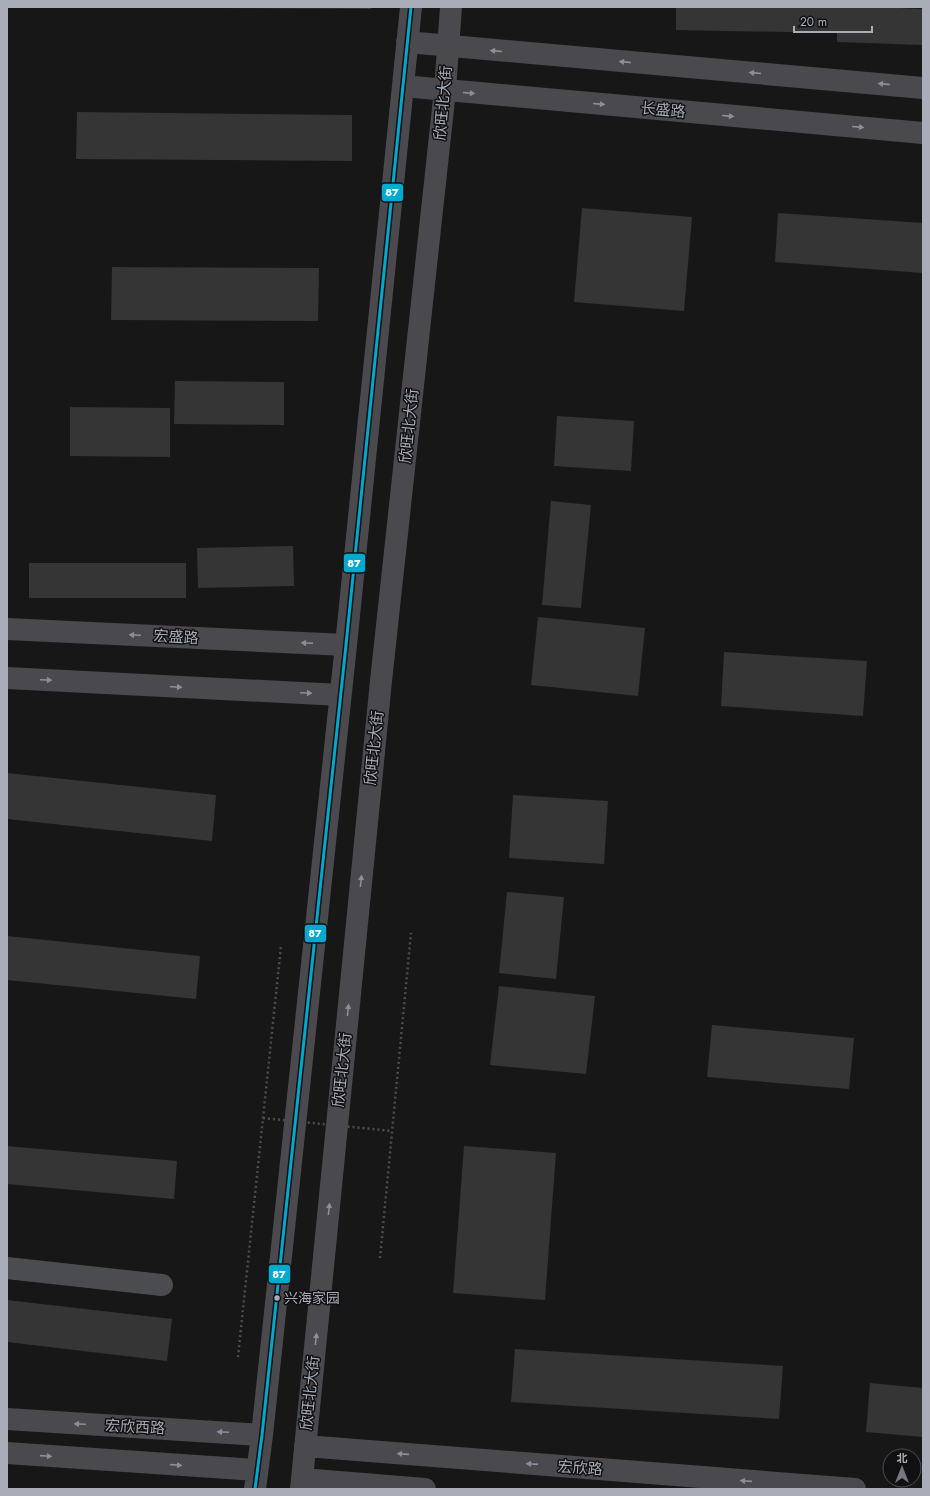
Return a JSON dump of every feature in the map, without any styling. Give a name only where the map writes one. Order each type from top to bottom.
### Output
[{"type":"main road","points":[[7,1453],[256,1480],[346,645],[411,7]]},
{"type":"main road","name":"欣旺北大街","points":[[302,1484],[381,681],[445,90],[451,7]]},
{"type":"main road","points":[[407,42],[923,88]]},
{"type":"main road","name":"长盛路","points":[[403,86],[923,133]]},
{"type":"main road","name":"宏盛路","points":[[7,629],[346,645]]},
{"type":"main road","points":[[7,678],[340,695]]},
{"type":"main road","name":"宏欣西路","points":[[7,1419],[262,1435]]},
{"type":"main road","name":"宏欣路","points":[[305,1446],[854,1489]]},
{"type":"main road","points":[[302,1484],[425,1489]]},
{"type":"street","points":[[7,1268],[162,1285]]},
{"type":"path","points":[[380,1258],[411,933]]},
{"type":"path","points":[[238,1357],[281,946]]},
{"type":"path","points":[[262,1118],[392,1131]]},
{"type":"building","points":[[371,7],[371,9],[209,8]]},
{"type":"building","points":[[676,7],[876,7],[923,9],[923,45],[837,42],[837,33],[676,30]]},
{"type":"building","points":[[77,112],[352,115],[352,161],[76,159]]},
{"type":"building","points":[[582,208],[692,217],[684,311],[574,302]]},
{"type":"building","points":[[778,213],[923,223],[923,273],[775,262]]},
{"type":"building","points":[[112,267],[319,268],[318,321],[111,320]]},
{"type":"building","points":[[175,381],[284,382],[284,425],[174,424]]},
{"type":"building","points":[[70,407],[170,408],[170,457],[70,456]]},
{"type":"building","points":[[557,416],[634,421],[631,471],[554,466]]},
{"type":"building","points":[[551,501],[591,505],[581,608],[542,605]]},
{"type":"building","points":[[293,546],[294,586],[198,588],[197,548]]},
{"type":"building","points":[[29,563],[186,563],[186,598],[29,598]]},
{"type":"building","points":[[538,617],[645,628],[638,696],[531,685]]},
{"type":"building","points":[[724,652],[867,661],[863,716],[721,706]]},
{"type":"building","points":[[7,773],[216,795],[212,841],[7,819]]},
{"type":"building","points":[[513,795],[608,801],[604,864],[509,858]]},
{"type":"building","points":[[507,892],[564,897],[556,979],[499,973]]},
{"type":"building","points":[[7,936],[200,956],[196,999],[7,980]]},
{"type":"building","points":[[499,986],[595,996],[586,1074],[490,1065]]},
{"type":"building","points":[[712,1025],[854,1038],[849,1089],[707,1077]]},
{"type":"building","points":[[7,1146],[177,1161],[174,1199],[7,1184]]},
{"type":"building","points":[[464,1146],[556,1153],[545,1300],[453,1293]]},
{"type":"building","points":[[7,1300],[172,1319],[167,1361],[7,1342]]},
{"type":"building","points":[[515,1349],[783,1366],[779,1419],[511,1402]]},
{"type":"building","points":[[870,1383],[923,1388],[923,1437],[866,1432]]},
{"type":"transit line","name":"87","points":[[255,1489],[346,645],[411,7]]},
{"type":"place","name":"兴海家园","points":[[277,1298]]}]
